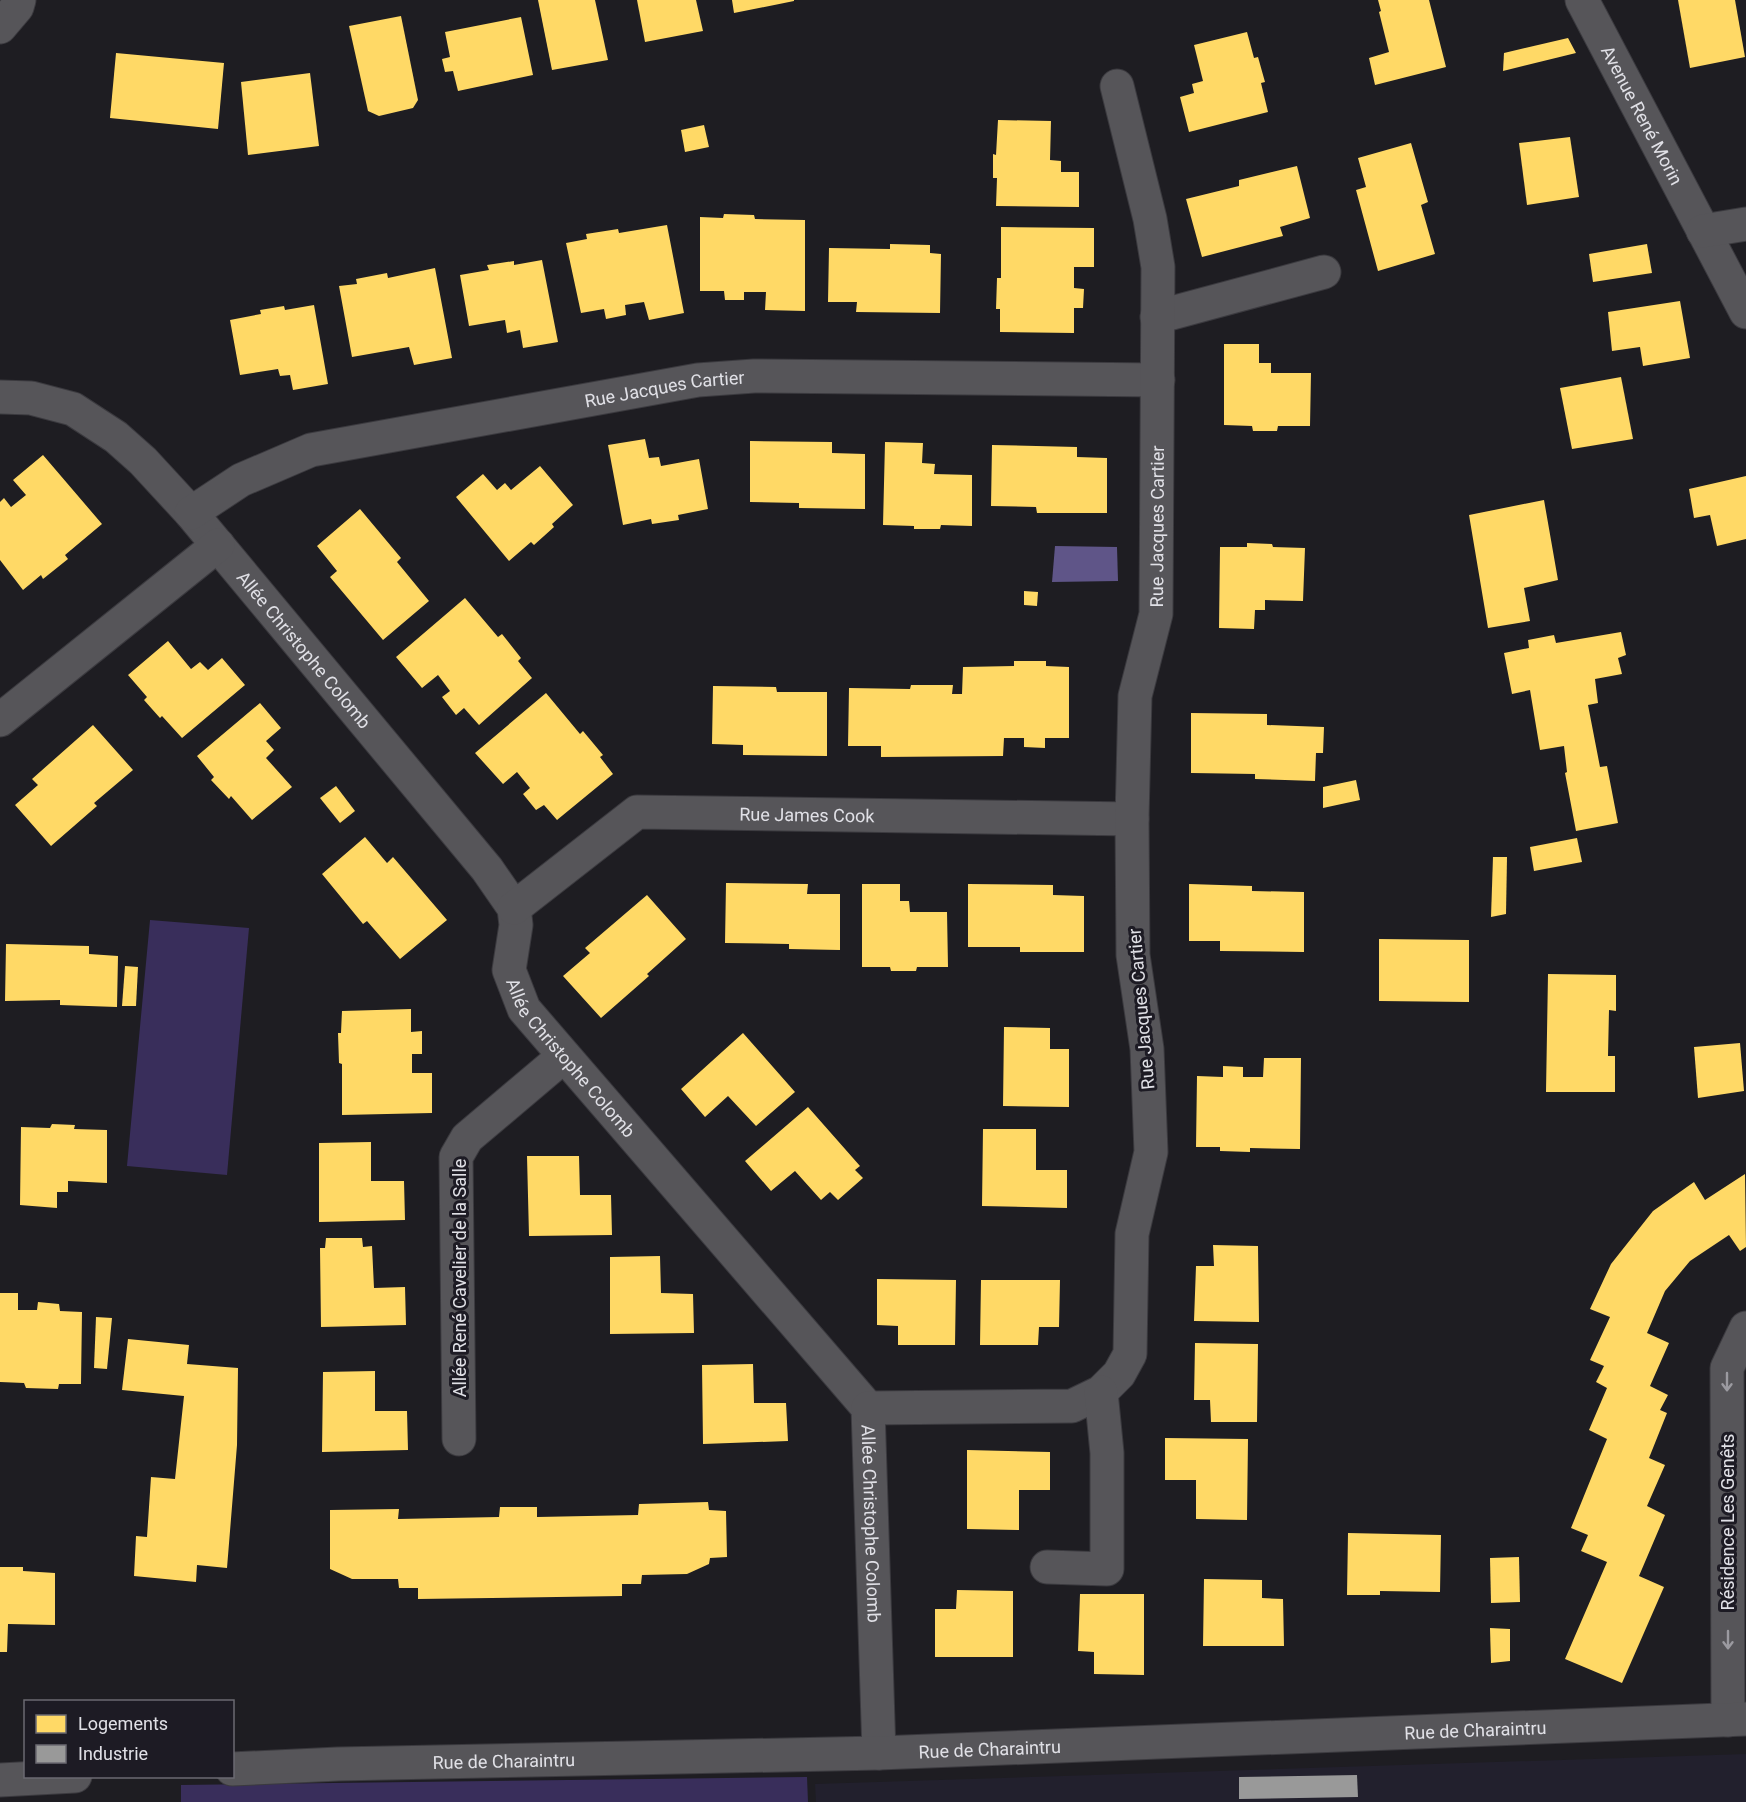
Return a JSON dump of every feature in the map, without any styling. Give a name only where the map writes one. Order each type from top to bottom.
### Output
[{"type":"street","points":[[0,27],[17,7],[19,0]]},
{"type":"street","name":"Avenue René Morin","points":[[1582,0],[1746,312]]},
{"type":"street","name":"Rue Jacques Cartier","points":[[868,1408],[1072,1406],[1101,1392],[1119,1374],[1130,1354],[1132,1234],[1151,1152],[1147,1049],[1132,955],[1132,819],[1135,696],[1156,614],[1158,267],[1150,219],[1117,86]]},
{"type":"street","points":[[1703,231],[1746,224]]},
{"type":"street","points":[[1157,317],[1324,272]]},
{"type":"street","name":"Rue Jacques Cartier","points":[[191,513],[241,480],[311,450],[698,380],[754,376],[1158,380]]},
{"type":"street","name":"Allée Christophe Colomb","points":[[0,397],[31,398],[73,409],[116,437],[191,513],[487,869],[514,908],[516,925],[509,970],[524,1009],[868,1408],[879,1753]]},
{"type":"street","points":[[0,720],[218,545]]},
{"type":"street","name":"Rue James Cook","points":[[514,908],[637,812],[1132,819]]},
{"type":"street","name":"Allée René Cavelier de la Salle","points":[[459,1439],[456,1157],[467,1138],[564,1056]]},
{"type":"street","name":"Résidence Les Genêts","points":[[1737,1719],[1726,1368],[1746,1328]]},
{"type":"street","points":[[1047,1567],[1107,1569],[1107,1453],[1101,1392]]},
{"type":"street","name":"Rue de Charaintru","points":[[234,1769],[362,1763],[879,1753],[1737,1719]]},
{"type":"street","points":[[0,1780],[38,1778]]},
{"type":"shaded area","points":[[1055,546],[1117,547],[1118,581],[1052,582]]},
{"type":"shaded area","points":[[150,920],[249,928],[227,1175],[127,1166]]},
{"type":"shaded area","points":[[1746,1754],[1746,1802],[816,1802],[815,1784]]},
{"type":"shaded area","points":[[807,1777],[808,1802],[181,1802],[181,1785]]},
{"type":"building: Logements","points":[[538,0],[595,0],[608,60],[552,70]]},
{"type":"building: Logements","points":[[637,0],[696,0],[703,31],[645,42]]},
{"type":"building: Logements","points":[[732,0],[794,0],[794,1],[734,13]]},
{"type":"building: Logements","points":[[1378,0],[1429,0],[1446,67],[1375,85],[1369,58],[1389,52]]},
{"type":"building: Logements","points":[[1678,0],[1735,0],[1745,57],[1690,68]]},
{"type":"building: Logements","points":[[401,16],[418,100],[413,108],[379,116],[368,111],[349,26]]},
{"type":"building: Logements","points":[[521,17],[533,75],[458,91],[453,71],[445,72],[442,59],[450,57],[445,32]]},
{"type":"building: Logements","points":[[1247,32],[1254,58],[1258,57],[1265,82],[1261,83],[1268,112],[1189,132],[1180,97],[1194,93],[1192,84],[1203,81],[1194,45]]},
{"type":"building: Logements","points":[[1568,38],[1576,53],[1503,71],[1504,53]]},
{"type":"building: Logements","points":[[116,53],[224,63],[218,129],[110,118]]},
{"type":"building: Logements","points":[[310,73],[319,146],[248,155],[241,82]]},
{"type":"building: Logements","points":[[998,120],[1051,121],[1050,160],[1061,161],[1061,172],[1079,172],[1079,207],[996,206],[997,178],[993,178],[993,154],[996,155]]},
{"type":"building: Logements","points":[[704,125],[709,147],[685,152],[681,130]]},
{"type":"building: Logements","points":[[1570,137],[1579,197],[1527,205],[1519,143]]},
{"type":"building: Logements","points":[[1411,143],[1428,202],[1421,205],[1435,254],[1378,271],[1356,190],[1366,187],[1358,158]]},
{"type":"building: Logements","points":[[1297,166],[1310,218],[1280,227],[1283,236],[1202,257],[1186,199],[1239,186],[1239,180]]},
{"type":"building: Logements","points":[[724,214],[754,215],[755,219],[805,220],[805,311],[765,310],[766,292],[744,292],[744,300],[725,300],[724,291],[700,291],[700,217],[723,218]]},
{"type":"building: Logements","points":[[667,225],[684,313],[649,320],[644,302],[625,305],[626,315],[606,319],[604,309],[581,313],[566,243],[587,239],[586,234],[618,229],[619,233]]},
{"type":"building: Logements","points":[[1001,227],[1094,228],[1094,267],[1074,267],[1074,288],[1084,289],[1083,308],[1074,308],[1074,333],[1000,332],[1000,309],[996,309],[997,278],[1001,278]]},
{"type":"building: Logements","points":[[890,244],[930,245],[930,253],[941,254],[940,313],[856,312],[857,302],[828,302],[829,248],[890,249]]},
{"type":"building: Logements","points":[[1647,244],[1652,273],[1593,282],[1589,254]]},
{"type":"building: Logements","points":[[542,260],[558,342],[523,348],[520,330],[507,333],[505,320],[469,326],[460,275],[489,270],[487,265],[514,261],[514,265]]},
{"type":"building: Logements","points":[[435,268],[452,358],[414,365],[409,347],[352,357],[339,286],[357,284],[356,279],[387,273],[388,278]]},
{"type":"building: Logements","points":[[1680,301],[1690,358],[1643,366],[1640,347],[1612,351],[1608,312]]},
{"type":"building: Logements","points":[[314,305],[328,384],[293,390],[290,375],[280,376],[278,369],[240,375],[230,320],[261,314],[260,310],[284,306],[285,310]]},
{"type":"building: Logements","points":[[1224,344],[1259,344],[1259,363],[1271,363],[1271,373],[1311,373],[1310,426],[1278,426],[1277,431],[1253,431],[1252,426],[1224,425]]},
{"type":"building: Logements","points":[[1621,377],[1633,439],[1572,449],[1560,388]]},
{"type":"building: Logements","points":[[645,439],[649,458],[659,457],[661,466],[699,459],[708,509],[678,515],[679,520],[652,524],[651,519],[623,525],[608,445]]},
{"type":"building: Logements","points":[[750,441],[832,442],[832,453],[865,454],[865,509],[799,508],[799,503],[750,502]]},
{"type":"building: Logements","points":[[885,442],[923,443],[922,463],[935,464],[934,474],[972,475],[972,526],[941,525],[940,529],[914,529],[914,526],[883,525]]},
{"type":"building: Logements","points":[[992,445],[1077,447],[1077,457],[1107,458],[1107,513],[1037,513],[1036,507],[991,506]]},
{"type":"building: Logements","points":[[43,455],[102,524],[65,555],[68,559],[43,579],[41,575],[23,590],[0,560],[0,502],[4,498],[11,507],[26,495],[13,480]]},
{"type":"building: Logements","points":[[540,466],[573,505],[534,545],[531,542],[509,561],[456,497],[483,474],[497,490],[505,483],[511,490]]},
{"type":"building: Logements","points":[[1746,476],[1746,539],[1717,546],[1710,515],[1694,518],[1689,489]]},
{"type":"building: Logements","points":[[1544,500],[1558,580],[1524,588],[1530,621],[1488,628],[1469,515]]},
{"type":"building: Logements","points":[[360,509],[401,558],[397,562],[429,601],[383,640],[330,577],[337,571],[317,546]]},
{"type":"building: Logements","points":[[1247,543],[1305,548],[1303,601],[1265,600],[1265,610],[1255,610],[1254,629],[1219,628],[1220,547],[1247,547]]},
{"type":"building: Logements","points":[[1024,591],[1038,592],[1037,606],[1024,605]]},
{"type":"building: Logements","points":[[465,598],[498,637],[502,634],[521,658],[518,661],[532,678],[479,725],[464,708],[456,715],[442,697],[450,691],[438,675],[422,688],[396,657]]},
{"type":"building: Logements","points":[[1621,632],[1626,655],[1618,658],[1622,674],[1595,679],[1598,703],[1588,705],[1600,767],[1607,766],[1618,823],[1576,831],[1565,773],[1567,772],[1564,746],[1540,750],[1530,690],[1512,694],[1504,653],[1529,648],[1528,640],[1554,635],[1556,643]]},
{"type":"building: Logements","points":[[168,641],[191,669],[200,662],[208,670],[222,658],[245,685],[182,738],[144,700],[147,697],[128,675]]},
{"type":"building: Logements","points":[[1014,661],[1046,661],[1046,666],[1069,667],[1069,738],[1045,738],[1045,748],[1024,747],[1024,738],[1004,738],[1003,756],[881,757],[881,746],[848,746],[849,688],[910,689],[911,685],[953,685],[952,694],[962,694],[963,667],[1014,666]]},
{"type":"building: Logements","points":[[713,686],[776,687],[777,692],[827,692],[827,756],[743,755],[743,745],[712,744]]},
{"type":"building: Logements","points":[[546,693],[580,734],[583,731],[603,755],[600,757],[613,774],[557,820],[544,805],[536,810],[523,794],[530,788],[517,772],[503,784],[475,753]]},
{"type":"building: Logements","points":[[260,703],[281,728],[266,741],[274,750],[266,758],[292,787],[252,820],[231,796],[229,799],[211,780],[214,777],[197,756]]},
{"type":"building: Logements","points":[[1191,713],[1267,714],[1267,725],[1324,727],[1323,753],[1316,753],[1315,781],[1255,779],[1255,774],[1191,773]]},
{"type":"building: Logements","points":[[93,725],[133,770],[94,803],[97,806],[51,846],[15,805],[38,785],[32,779]]},
{"type":"building: Logements","points":[[1356,780],[1360,800],[1323,808],[1323,787]]},
{"type":"building: Logements","points":[[336,786],[355,811],[340,823],[320,798]]},
{"type":"building: Logements","points":[[365,837],[387,863],[393,857],[447,920],[400,959],[367,921],[363,924],[322,874]]},
{"type":"building: Logements","points":[[1577,838],[1582,862],[1534,871],[1530,847]]},
{"type":"building: Logements","points":[[1493,857],[1507,857],[1506,914],[1491,917]]},
{"type":"building: Logements","points":[[726,883],[808,884],[807,894],[840,894],[840,950],[789,949],[789,944],[725,943]]},
{"type":"building: Logements","points":[[862,884],[900,884],[900,901],[909,901],[910,912],[947,912],[948,967],[917,967],[916,971],[891,971],[890,967],[862,967]]},
{"type":"building: Logements","points":[[968,884],[1053,885],[1053,895],[1084,896],[1084,952],[1020,952],[1020,947],[968,947]]},
{"type":"building: Logements","points":[[1189,884],[1252,886],[1252,891],[1304,892],[1304,952],[1220,951],[1220,941],[1189,941]]},
{"type":"building: Logements","points":[[647,895],[686,939],[647,974],[649,976],[601,1018],[563,976],[590,953],[585,948]]},
{"type":"building: Logements","points":[[1379,939],[1469,940],[1469,1002],[1379,1001]]},
{"type":"building: Logements","points":[[6,944],[89,946],[89,954],[118,956],[117,1007],[60,1005],[60,1000],[5,1001]]},
{"type":"building: Logements","points":[[125,966],[138,967],[136,1006],[122,1006]]},
{"type":"building: Logements","points":[[1548,974],[1616,975],[1616,1011],[1609,1010],[1608,1056],[1615,1056],[1615,1092],[1546,1092]]},
{"type":"building: Logements","points":[[411,1009],[411,1032],[422,1031],[422,1054],[412,1054],[412,1073],[432,1073],[432,1113],[342,1115],[342,1064],[339,1063],[338,1033],[341,1033],[342,1011]]},
{"type":"building: Logements","points":[[1004,1027],[1050,1028],[1050,1049],[1069,1049],[1069,1107],[1003,1106]]},
{"type":"building: Logements","points":[[743,1033],[795,1092],[756,1126],[728,1096],[705,1117],[681,1089]]},
{"type":"building: Logements","points":[[1740,1043],[1744,1091],[1698,1098],[1694,1047]]},
{"type":"building: Logements","points":[[1264,1058],[1301,1058],[1300,1149],[1250,1148],[1250,1152],[1220,1151],[1220,1147],[1196,1147],[1197,1076],[1223,1077],[1223,1066],[1243,1067],[1243,1077],[1263,1077]]},
{"type":"building: Logements","points":[[808,1107],[860,1166],[855,1170],[863,1178],[838,1200],[830,1192],[821,1200],[795,1171],[771,1191],[745,1161]]},
{"type":"building: Logements","points":[[52,1124],[75,1125],[74,1129],[107,1130],[107,1183],[68,1181],[68,1192],[57,1192],[57,1208],[20,1205],[21,1127],[50,1128]]},
{"type":"building: Logements","points":[[983,1129],[1036,1129],[1036,1170],[1067,1170],[1067,1208],[982,1206]]},
{"type":"building: Logements","points":[[371,1142],[371,1181],[404,1181],[405,1220],[319,1222],[319,1143]]},
{"type":"building: Logements","points":[[527,1156],[579,1156],[580,1195],[611,1195],[612,1235],[529,1236]]},
{"type":"building: Logements","points":[[1745,1174],[1746,1247],[1740,1251],[1729,1235],[1690,1261],[1665,1291],[1647,1333],[1669,1343],[1650,1386],[1668,1395],[1660,1410],[1667,1413],[1649,1458],[1665,1465],[1647,1506],[1665,1515],[1639,1576],[1664,1587],[1622,1683],[1565,1659],[1607,1562],[1581,1551],[1588,1535],[1571,1528],[1607,1439],[1589,1430],[1607,1388],[1596,1382],[1604,1366],[1590,1360],[1610,1317],[1590,1309],[1611,1264],[1653,1211],[1694,1182],[1705,1200]]},
{"type":"building: Logements","points":[[326,1238],[362,1238],[363,1247],[372,1246],[374,1288],[405,1287],[406,1325],[321,1327],[320,1248],[325,1248]]},
{"type":"building: Logements","points":[[1213,1245],[1258,1246],[1259,1322],[1194,1321],[1196,1266],[1214,1266]]},
{"type":"building: Logements","points":[[660,1256],[661,1293],[693,1294],[694,1333],[610,1334],[610,1257]]},
{"type":"building: Logements","points":[[877,1279],[956,1280],[955,1345],[898,1345],[898,1326],[877,1325]]},
{"type":"building: Logements","points":[[981,1280],[1060,1280],[1059,1327],[1039,1327],[1038,1345],[980,1345]]},
{"type":"building: Logements","points":[[0,1293],[18,1293],[18,1310],[37,1310],[38,1302],[59,1304],[60,1311],[82,1312],[81,1384],[59,1384],[58,1389],[26,1388],[24,1383],[0,1382]]},
{"type":"building: Logements","points":[[96,1317],[112,1318],[107,1369],[94,1368]]},
{"type":"building: Logements","points":[[128,1339],[189,1345],[187,1364],[238,1368],[237,1445],[227,1568],[197,1565],[196,1582],[134,1576],[136,1536],[147,1537],[151,1477],[175,1479],[184,1396],[122,1390]]},
{"type":"building: Logements","points":[[1195,1343],[1258,1344],[1257,1422],[1211,1422],[1210,1400],[1194,1400]]},
{"type":"building: Logements","points":[[753,1364],[754,1403],[786,1403],[788,1441],[703,1444],[702,1365]]},
{"type":"building: Logements","points":[[375,1371],[375,1411],[407,1411],[408,1450],[322,1452],[323,1372]]},
{"type":"building: Logements","points":[[1165,1438],[1248,1439],[1247,1520],[1196,1519],[1196,1480],[1165,1480]]},
{"type":"building: Logements","points":[[967,1450],[1050,1452],[1050,1490],[1019,1490],[1019,1530],[967,1529]]},
{"type":"building: Logements","points":[[708,1502],[709,1510],[726,1511],[727,1557],[710,1558],[709,1564],[687,1574],[642,1575],[641,1584],[622,1584],[622,1596],[418,1599],[418,1588],[399,1588],[398,1579],[352,1579],[330,1569],[330,1510],[399,1509],[398,1519],[499,1517],[500,1507],[537,1507],[537,1517],[638,1515],[639,1504]]},
{"type":"building: Logements","points":[[1348,1533],[1441,1535],[1440,1592],[1380,1591],[1380,1595],[1347,1595]]},
{"type":"building: Logements","points":[[1519,1557],[1520,1602],[1491,1603],[1490,1558]]},
{"type":"building: Logements","points":[[0,1567],[23,1567],[23,1571],[55,1573],[55,1625],[8,1624],[7,1652],[0,1652]]},
{"type":"building: Logements","points":[[1204,1579],[1262,1580],[1262,1598],[1283,1599],[1284,1646],[1203,1646]]},
{"type":"building: Logements","points":[[957,1590],[1013,1591],[1013,1657],[935,1657],[935,1609],[956,1609]]},
{"type":"building: Logements","points":[[1080,1594],[1144,1594],[1144,1675],[1094,1674],[1094,1652],[1078,1651]]},
{"type":"building: Logements","points":[[1490,1628],[1510,1629],[1510,1661],[1491,1663]]},
{"type":"building: Industrie","points":[[1357,1775],[1358,1797],[1239,1799],[1239,1777]]}]
